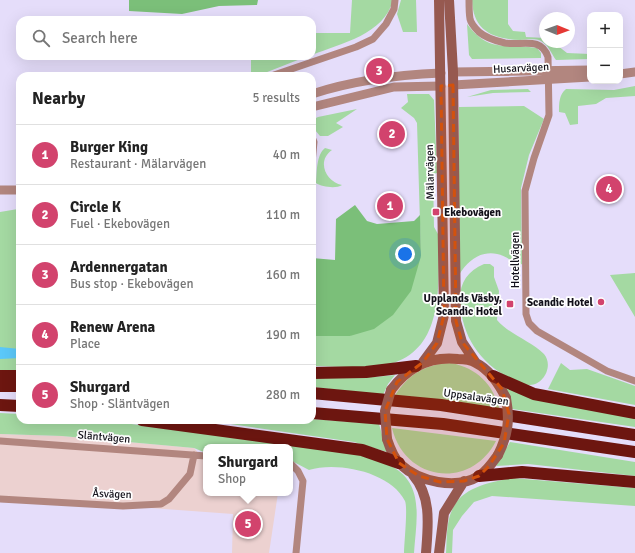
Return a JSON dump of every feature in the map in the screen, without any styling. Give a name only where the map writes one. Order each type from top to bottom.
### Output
[{"type":"highway","points":[[316,373],[366,372],[419,364]]},
{"type":"highway","points":[[0,376],[16,376]]},
{"type":"highway","points":[[493,376],[534,394],[635,413]]},
{"type":"highway","points":[[0,386],[16,386]]},
{"type":"highway","name":"Uppsalavägen","points":[[316,393],[441,405],[635,435]]},
{"type":"highway","points":[[0,400],[16,400]]},
{"type":"highway","points":[[0,405],[16,406]]},
{"type":"highway","points":[[316,413],[443,424],[635,452]]},
{"type":"highway","points":[[171,424],[362,450],[399,463]]},
{"type":"highway","points":[[479,476],[522,472],[635,482]]},
{"type":"main road","name":"Mälarvägen","points":[[419,364],[437,342],[444,315],[439,0]]},
{"type":"main road","points":[[409,471],[434,481],[464,481],[479,476],[498,455],[508,430],[509,414],[506,398],[493,376],[476,363],[462,342],[456,321],[453,72],[449,0]]},
{"type":"main road","points":[[441,73],[453,72]]},
{"type":"main road","points":[[441,86],[453,85]]},
{"type":"main road","points":[[426,553],[428,512],[425,495],[421,484],[399,463],[391,450],[387,439],[385,411],[391,390],[402,376],[419,364],[437,359],[451,358],[476,363]]},
{"type":"main road","points":[[439,553],[444,513],[464,481]]},
{"type":"street","points":[[294,72],[372,39],[386,24],[394,9],[395,0]]},
{"type":"street","name":"Hotellvägen","points":[[469,0],[470,19],[473,26],[488,38],[505,43],[532,43],[541,46],[546,50],[548,57],[549,115],[534,158],[525,191],[526,314],[529,323],[537,331],[607,371],[635,381]]},
{"type":"street","name":"Husarvägen","points":[[453,85],[587,70]]},
{"type":"street","points":[[623,70],[633,72]]},
{"type":"street","name":"Husarvägen","points":[[453,72],[587,77]]},
{"type":"street","points":[[623,74],[633,72]]},
{"type":"street","points":[[316,93],[363,80],[383,77],[441,73]]},
{"type":"street","points":[[316,106],[394,88],[441,86]]},
{"type":"street","points":[[0,190],[16,190]]},
{"type":"street","name":"Släntvägen","points":[[0,441],[203,456]]},
{"type":"street","name":"Åsvägen","points":[[0,499],[123,506],[161,504],[170,499],[190,474],[194,455]]},
{"type":"street","points":[[293,466],[298,471],[303,481],[296,553]]},
{"type":"highlighted area","points":[[453,85],[456,321],[462,342],[502,389],[509,414],[504,443],[489,466],[479,476],[464,481],[440,482],[419,476],[399,463],[387,439],[385,411],[397,382],[423,362],[437,343],[444,315],[441,86]]},
{"type":"shaded area","points":[[0,434],[62,436],[194,448],[203,458],[203,496],[278,496],[269,553],[232,553],[233,514],[0,497]]},
{"type":"green space","points":[[129,0],[258,0],[257,5],[219,6],[182,14],[129,11]]},
{"type":"green space","points":[[352,0],[393,0],[388,12],[381,22],[371,30],[348,42],[316,54],[316,33],[350,33]]},
{"type":"green space","points":[[401,0],[416,0],[417,32],[403,32],[397,14]]},
{"type":"green space","points":[[472,0],[508,0],[508,24],[513,31],[525,32],[526,37],[539,38],[539,40],[510,39],[493,35],[480,26],[473,10]]},
{"type":"green space","points":[[467,24],[483,40],[499,45],[537,48],[541,53],[541,58],[472,59],[469,55]]},
{"type":"green space","points":[[549,48],[561,48],[567,53],[587,54],[587,59],[556,60]]},
{"type":"green space","points":[[251,60],[298,60],[267,72],[251,72]]},
{"type":"green space","points":[[635,86],[635,96],[606,98],[596,104],[578,106],[578,124],[570,125],[565,113],[559,112],[559,102],[566,89],[614,90]]},
{"type":"green space","points":[[528,89],[531,92],[493,93],[467,97],[491,90]]},
{"type":"green space","points":[[407,94],[429,94],[434,100],[437,173],[433,174],[434,227],[438,234],[438,278],[437,300],[433,320],[425,338],[413,352],[395,362],[370,367],[316,366],[316,336],[350,336],[421,256],[417,123],[414,118],[401,108],[408,102]]},
{"type":"green space","points":[[524,106],[544,119],[529,155],[521,188],[522,264],[517,266],[509,259],[501,255],[494,253],[486,254],[478,256],[471,261],[459,275],[459,107]]},
{"type":"green space","points":[[357,109],[336,123],[343,127],[328,136],[320,136],[316,131],[316,118]]},
{"type":"green space","points":[[325,148],[332,150],[327,155],[325,160],[325,170],[331,180],[342,185],[329,187],[316,183],[318,160]]},
{"type":"green space","points":[[355,205],[367,221],[377,224],[414,221],[420,215],[421,256],[411,291],[393,315],[374,329],[350,336],[316,336],[316,258],[335,260],[336,219]]},
{"type":"green space","points":[[16,210],[16,371],[0,371],[0,212]]},
{"type":"green space","points":[[484,264],[490,264],[494,267],[494,277],[499,291],[497,320],[508,330],[539,349],[547,359],[548,364],[546,374],[539,382],[529,385],[522,384],[501,373],[482,357],[469,337],[461,314],[461,289],[469,274]]},
{"type":"green space","points":[[635,273],[635,317],[610,275]]},
{"type":"green space","points":[[451,363],[469,369],[483,379],[493,392],[500,410],[394,397],[399,389],[418,372],[425,368]]},
{"type":"green space","points":[[561,363],[570,370],[587,369],[635,386],[635,405],[548,389]]},
{"type":"green space","points":[[395,375],[388,384],[383,395],[316,387],[316,377],[375,377]]},
{"type":"green space","points":[[505,387],[635,417],[635,427],[512,409]]},
{"type":"green space","points":[[0,413],[16,414],[16,424],[131,424],[284,444],[203,444],[203,452],[194,448],[62,436],[0,434]]},
{"type":"green space","points":[[316,419],[379,424],[387,452],[354,442],[230,424],[316,424]]},
{"type":"green space","points":[[392,428],[496,441],[485,457],[471,467],[456,473],[440,473],[424,469],[410,460],[399,446]]},
{"type":"green space","points":[[510,442],[635,462],[635,476],[528,464],[496,466]]},
{"type":"green space","points":[[293,445],[361,454],[393,467],[403,475],[410,484],[414,494],[417,517],[414,553],[404,553],[406,518],[405,501],[398,491],[388,483],[376,476],[348,468],[334,467],[309,470],[293,462]]},
{"type":"green space","points":[[512,478],[635,488],[635,506],[492,496],[474,502],[462,516],[453,530],[452,553],[446,553],[449,520],[456,502],[469,491],[478,487],[495,481]]},
{"type":"water","points":[[0,347],[16,349],[16,358],[0,359]]},
{"type":"place","name":"Ardennergatan","points":[[379,71]]},
{"type":"place","name":"Circle K","points":[[392,134]]},
{"type":"place","name":"Renew Arena","points":[[609,189]]},
{"type":"place","name":"Burger King","points":[[390,206]]},
{"type":"place","name":"Ekebovägen","points":[[436,212]]},
{"type":"place","name":"Scandic Hotel","points":[[601,302]]},
{"type":"place","name":"Upplands Väsby, Scandic Hotel","points":[[510,304]]},
{"type":"place","name":"Shurgard","points":[[248,524]]}]
